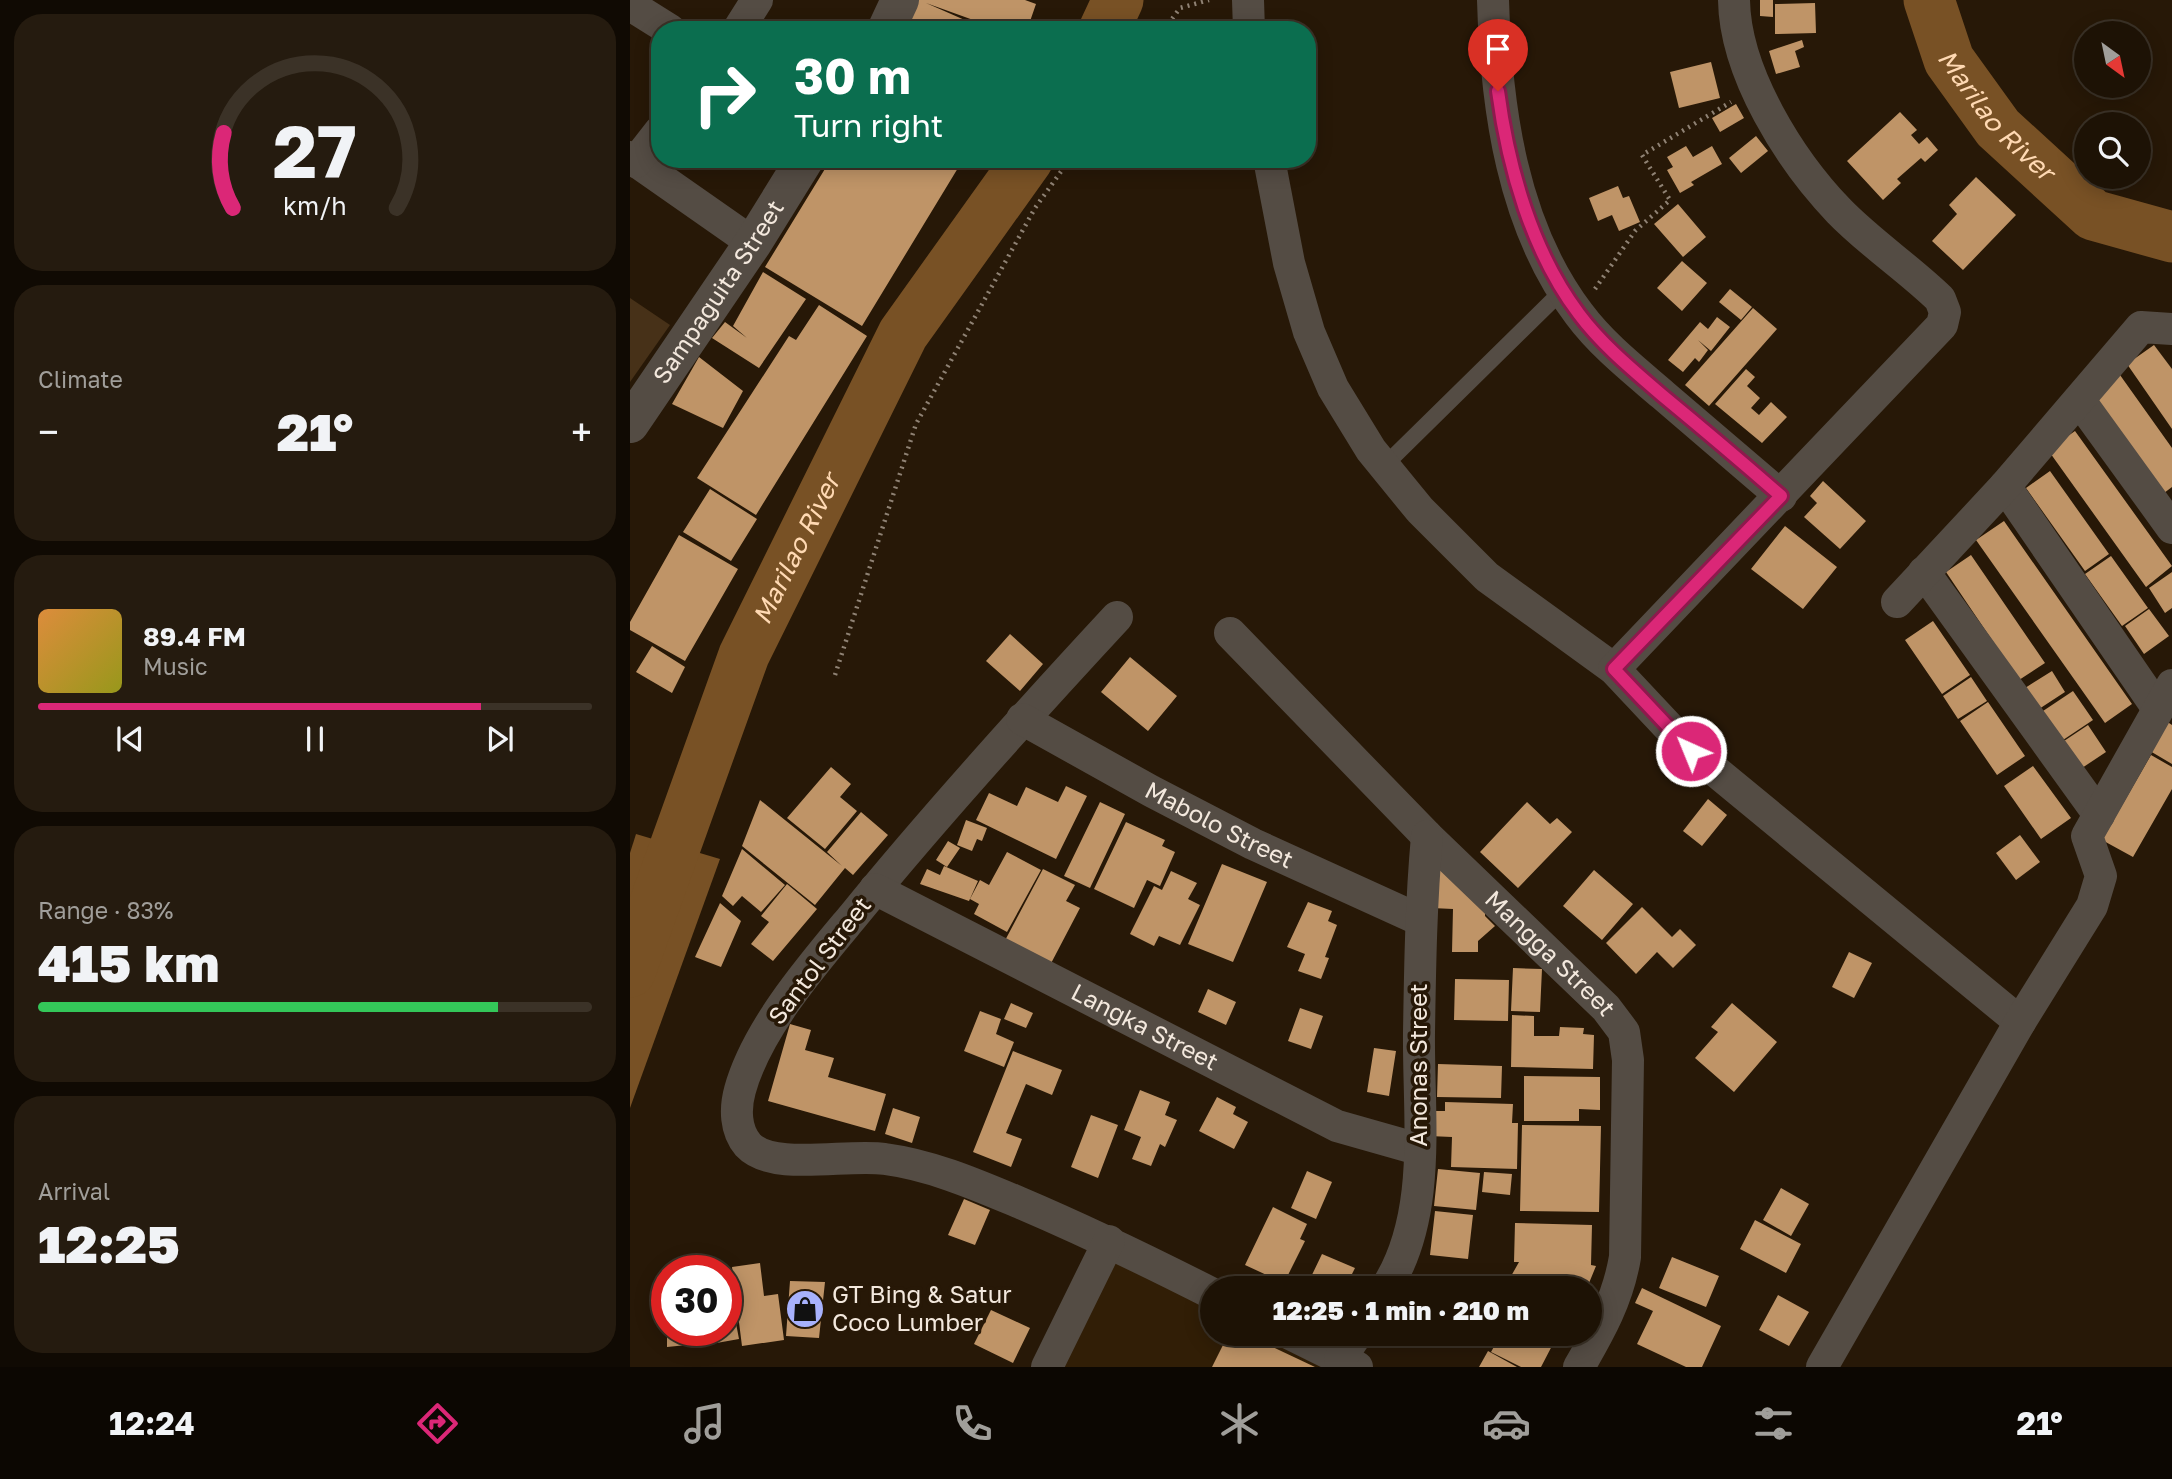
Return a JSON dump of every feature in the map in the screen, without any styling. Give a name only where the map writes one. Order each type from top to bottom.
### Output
[{"type":"street","points":[[744,21],[757,0]]},
{"type":"street","points":[[890,21],[900,0]]},
{"type":"street","points":[[1248,0],[1249,21]]},
{"type":"street","points":[[1493,0],[1495,66],[1505,140],[1525,205],[1551,270],[1571,302],[1618,357],[1781,496]]},
{"type":"street","points":[[1614,669],[1936,332],[1942,325],[1945,312],[1940,299],[1841,212],[1808,175],[1777,128],[1752,78],[1742,47],[1734,0]]},
{"type":"street","points":[[630,5],[656,21]]},
{"type":"street","points":[[651,141],[633,160],[753,243]]},
{"type":"street","name":"Sampaguita Street","points":[[630,424],[753,243],[799,168]]},
{"type":"street","points":[[1271,168],[1289,263],[1309,332],[1333,388],[1384,466],[1420,510],[1488,577],[1614,669],[1691,751],[2020,1022]]},
{"type":"street","points":[[1896,603],[2005,486],[2141,327],[2169,333]]},
{"type":"street","points":[[2080,401],[2172,528]]},
{"type":"street","points":[[1822,1367],[2020,1022],[2092,906],[2101,876],[2087,836],[2165,697],[2005,486]]},
{"type":"street","points":[[1924,572],[2099,815]]},
{"type":"street","name":"Santol Street","points":[[1117,617],[1022,719],[875,889],[799,982],[765,1035],[740,1088],[736,1109],[739,1129],[749,1146],[783,1160],[843,1156],[884,1158],[927,1167],[983,1187],[1109,1241],[1200,1287]]},
{"type":"street","name":"Mangga Street","points":[[1230,633],[1427,836],[1606,1008],[1624,1032],[1628,1060],[1625,1257],[1619,1289],[1611,1310],[1579,1367]]},
{"type":"street","name":"Mabolo Street","points":[[1022,719],[1253,844],[1420,920]]},
{"type":"street","name":"Anonas Street","points":[[1392,1276],[1407,1247],[1415,1220],[1420,920],[1427,836]]},
{"type":"street","name":"Langka Street","points":[[875,889],[1337,1126],[1418,1149]]},
{"type":"street","points":[[1047,1367],[1109,1241]]},
{"type":"street","points":[[1314,1346],[1348,1363],[1353,1346]]},
{"type":"lane","points":[[1384,466],[1571,302]]},
{"type":"path","points":[[1171,21],[1181,8],[1209,0]]},
{"type":"path","points":[[1571,302],[1635,231],[1670,200],[1642,155],[1735,99],[1752,78]]},
{"type":"path","points":[[835,675],[916,425],[1035,208],[1064,168]]},
{"type":"shaded area","points":[[630,298],[670,325],[630,382]]},
{"type":"shaded area","points":[[636,834],[720,859],[630,1108],[630,853]]},
{"type":"shaded area","points":[[1110,1260],[1200,1303],[1200,1346],[1289,1346],[1334,1367],[1054,1367]]},
{"type":"building","points":[[918,0],[1025,0],[1036,4],[1030,21],[976,21],[926,3],[967,21],[909,21]]},
{"type":"building","points":[[1760,0],[1773,0],[1773,17],[1760,16]]},
{"type":"building","points":[[1815,3],[1816,33],[1775,34],[1775,4]]},
{"type":"building","points":[[1802,40],[1804,47],[1795,51],[1800,67],[1776,74],[1769,51]]},
{"type":"building","points":[[1711,62],[1720,98],[1679,108],[1670,72]]},
{"type":"building","points":[[1736,104],[1744,118],[1720,132],[1712,118]]},
{"type":"building","points":[[1900,112],[1917,130],[1911,135],[1919,144],[1927,137],[1938,150],[1925,162],[1921,158],[1897,179],[1901,183],[1883,200],[1847,161]]},
{"type":"building","points":[[1756,136],[1768,151],[1741,173],[1729,158]]},
{"type":"building","points":[[1686,146],[1693,157],[1712,146],[1722,164],[1691,182],[1694,185],[1680,193],[1667,170],[1673,167],[1667,157]]},
{"type":"building","points":[[826,168],[958,168],[862,326],[765,267]]},
{"type":"building","points":[[1976,177],[2016,215],[1963,270],[1932,241],[1957,214],[1949,205]]},
{"type":"building","points":[[1618,186],[1623,198],[1629,196],[1640,222],[1619,231],[1612,215],[1598,221],[1589,198]]},
{"type":"building","points":[[1678,204],[1706,237],[1683,257],[1654,224]]},
{"type":"building","points":[[1682,261],[1707,283],[1682,311],[1657,288]]},
{"type":"building","points":[[763,272],[806,299],[759,368],[712,338],[725,322],[747,338],[733,326]]},
{"type":"building","points":[[1730,289],[1752,307],[1741,320],[1719,302]]},
{"type":"building","points":[[819,305],[867,336],[756,515],[697,478],[789,336],[796,340]]},
{"type":"building","points":[[1753,308],[1777,329],[1709,406],[1685,385]]},
{"type":"building","points":[[1717,317],[1730,327],[1711,351],[1698,340],[1708,350],[1699,362],[1695,358],[1683,372],[1668,360],[1700,322],[1708,329]]},
{"type":"building","points":[[2154,345],[2172,369],[2172,429],[2127,364]]},
{"type":"building","points":[[699,357],[743,391],[723,428],[672,404]]},
{"type":"building","points":[[1746,369],[1755,377],[1747,386],[1760,398],[1751,408],[1759,415],[1771,402],[1787,417],[1762,443],[1715,404]]},
{"type":"building","points":[[2120,375],[2172,448],[2172,487],[2164,493],[2093,394]]},
{"type":"building","points":[[2075,431],[2172,566],[2146,587],[2048,450]]},
{"type":"building","points":[[2050,471],[2109,554],[2085,571],[2026,488]]},
{"type":"building","points":[[1823,481],[1866,521],[1840,549],[1804,517],[1817,503],[1810,496]]},
{"type":"building","points":[[710,489],[757,519],[731,561],[683,532]]},
{"type":"building","points":[[2004,521],[2132,704],[2105,723],[1976,540]]},
{"type":"building","points":[[1785,526],[1837,567],[1803,609],[1751,569]]},
{"type":"building","points":[[679,535],[738,569],[685,661],[630,630],[630,622]]},
{"type":"building","points":[[1971,555],[2045,663],[2019,680],[1946,572]]},
{"type":"building","points":[[2111,556],[2148,608],[2122,626],[2085,574]]},
{"type":"building","points":[[2172,572],[2172,608],[2165,613],[2149,588]]},
{"type":"building","points":[[2149,609],[2169,636],[2144,654],[2125,626]]},
{"type":"building","points":[[1933,621],[1970,675],[1942,694],[1905,640]]},
{"type":"building","points":[[1010,634],[1043,664],[1020,691],[986,661]]},
{"type":"building","points":[[652,646],[685,667],[672,693],[636,672]]},
{"type":"building","points":[[1130,657],[1177,696],[1148,731],[1101,692]]},
{"type":"building","points":[[2052,671],[2065,692],[2039,709],[2025,688]]},
{"type":"building","points":[[1971,677],[1987,701],[1958,719],[1943,696]]},
{"type":"building","points":[[2073,691],[2093,720],[2060,742],[2040,713]]},
{"type":"building","points":[[1988,702],[2025,756],[1997,775],[1960,721]]},
{"type":"building","points":[[2166,721],[2172,725],[2172,764],[2150,751]]},
{"type":"building","points":[[2088,725],[2106,752],[2079,770],[2061,743]]},
{"type":"building","points":[[2151,755],[2172,767],[2172,789],[2133,857],[2102,840]]},
{"type":"building","points":[[2033,766],[2071,818],[2041,839],[2004,786]]},
{"type":"building","points":[[831,767],[851,784],[840,797],[857,811],[825,849],[787,818]]},
{"type":"building","points":[[1066,786],[1087,796],[1056,859],[976,820],[989,793],[1017,806],[1026,787],[1058,802]]},
{"type":"building","points":[[1708,799],[1727,815],[1702,846],[1683,831]]},
{"type":"building","points":[[760,800],[842,866],[827,852],[861,812],[888,835],[853,875],[845,868],[815,905],[742,846]]},
{"type":"building","points":[[1100,802],[1125,814],[1090,888],[1064,876]]},
{"type":"building","points":[[1527,802],[1550,824],[1557,818],[1572,832],[1518,888],[1480,852]]},
{"type":"building","points":[[966,820],[987,828],[982,841],[977,839],[972,851],[957,845]]},
{"type":"building","points":[[1126,822],[1165,840],[1162,846],[1175,852],[1160,886],[1147,880],[1134,908],[1094,889]]},
{"type":"building","points":[[2020,835],[2040,862],[2016,880],[1996,853]]},
{"type":"building","points":[[948,841],[960,848],[947,867],[936,860]]},
{"type":"building","points":[[742,849],[785,885],[761,912],[742,896],[733,906],[722,896]]},
{"type":"building","points":[[1007,852],[1041,870],[1007,932],[974,914],[979,904],[970,899],[980,880],[989,885]]},
{"type":"building","points":[[1222,864],[1267,882],[1233,962],[1188,944]]},
{"type":"building","points":[[944,866],[978,881],[969,901],[920,884],[927,869],[940,875]]},
{"type":"building","points":[[1434,866],[1445,867],[1485,909],[1485,916],[1495,926],[1478,941],[1478,952],[1452,952],[1453,909],[1432,908]]},
{"type":"building","points":[[1043,869],[1075,885],[1066,901],[1080,908],[1047,971],[1001,948]]},
{"type":"building","points":[[1594,870],[1633,904],[1602,940],[1563,906]]},
{"type":"building","points":[[1171,871],[1197,883],[1188,899],[1200,905],[1180,945],[1159,936],[1154,946],[1130,934],[1154,886],[1162,890]]},
{"type":"building","points":[[787,884],[817,909],[773,961],[751,944],[769,922],[761,916]]},
{"type":"building","points":[[1308,902],[1332,911],[1328,921],[1337,925],[1325,957],[1329,958],[1321,979],[1298,971],[1305,954],[1287,947]]},
{"type":"building","points":[[720,903],[741,921],[721,967],[695,957]]},
{"type":"building","points":[[1642,907],[1672,937],[1680,929],[1696,945],[1673,968],[1657,952],[1636,974],[1606,943]]},
{"type":"building","points":[[1849,952],[1872,963],[1854,998],[1832,987]]},
{"type":"building","points":[[1513,968],[1542,969],[1540,1012],[1511,1011]]},
{"type":"building","points":[[1455,979],[1509,980],[1508,1021],[1454,1020]]},
{"type":"building","points":[[1208,989],[1236,1002],[1226,1025],[1198,1012]]},
{"type":"building","points":[[1011,1003],[1033,1013],[1026,1028],[1004,1019]]},
{"type":"building","points":[[1732,1003],[1777,1042],[1734,1092],[1695,1058],[1718,1032],[1711,1027]]},
{"type":"building","points":[[1300,1008],[1323,1016],[1311,1049],[1288,1041]]},
{"type":"building","points":[[980,1011],[1001,1019],[996,1034],[1014,1042],[1004,1067],[964,1051]]},
{"type":"building","points":[[1512,1015],[1534,1016],[1534,1036],[1559,1036],[1560,1027],[1584,1028],[1583,1034],[1594,1035],[1593,1069],[1511,1067]]},
{"type":"building","points":[[790,1024],[811,1030],[805,1050],[834,1058],[828,1077],[886,1094],[875,1131],[768,1101]]},
{"type":"building","points":[[1374,1048],[1396,1051],[1389,1096],[1367,1092]]},
{"type":"building","points":[[1013,1051],[1062,1070],[1052,1095],[1026,1084],[1006,1133],[1022,1139],[1011,1167],[973,1152]]},
{"type":"building","points":[[1438,1064],[1502,1066],[1501,1098],[1437,1097]]},
{"type":"building","points":[[1524,1076],[1600,1077],[1600,1110],[1579,1109],[1579,1121],[1524,1121]]},
{"type":"building","points":[[1140,1090],[1170,1102],[1165,1115],[1177,1120],[1165,1147],[1160,1144],[1151,1166],[1132,1159],[1141,1137],[1124,1130]]},
{"type":"building","points":[[1217,1097],[1236,1107],[1233,1114],[1248,1122],[1234,1149],[1199,1131]]},
{"type":"building","points":[[1445,1102],[1513,1104],[1512,1123],[1518,1123],[1517,1169],[1451,1167],[1452,1137],[1429,1136],[1430,1111],[1445,1111]]},
{"type":"building","points":[[893,1108],[920,1117],[912,1143],[885,1134]]},
{"type":"building","points":[[1091,1115],[1118,1125],[1098,1178],[1071,1167]]},
{"type":"building","points":[[1522,1125],[1601,1126],[1599,1212],[1520,1211]]},
{"type":"building","points":[[1438,1169],[1480,1173],[1476,1210],[1434,1206]]},
{"type":"building","points":[[1307,1171],[1332,1182],[1316,1219],[1291,1208]]},
{"type":"building","points":[[1484,1172],[1512,1174],[1510,1195],[1482,1192]]},
{"type":"building","points":[[1781,1188],[1809,1204],[1791,1236],[1763,1220]]},
{"type":"building","points":[[964,1199],[990,1210],[975,1245],[948,1235]]},
{"type":"building","points":[[1273,1207],[1307,1224],[1300,1239],[1305,1241],[1288,1276],[1269,1276],[1245,1265]]},
{"type":"building","points":[[1435,1211],[1473,1215],[1468,1259],[1430,1255]]},
{"type":"building","points":[[1755,1220],[1801,1244],[1786,1273],[1740,1249]]},
{"type":"building","points":[[1515,1223],[1592,1225],[1591,1265],[1596,1266],[1592,1276],[1511,1276],[1519,1262],[1514,1262]]},
{"type":"building","points":[[1322,1254],[1355,1268],[1351,1276],[1311,1276]]},
{"type":"building","points":[[1672,1257],[1719,1276],[1706,1307],[1659,1288]]},
{"type":"building","points":[[760,1263],[764,1296],[778,1294],[784,1340],[742,1346],[742,1266]]},
{"type":"building","name":"GT Bing & Satur Coco Lumber","points":[[790,1281],[825,1282],[819,1338],[786,1336]]},
{"type":"building","points":[[1642,1288],[1721,1326],[1702,1367],[1686,1367],[1637,1344],[1653,1311],[1635,1303]]},
{"type":"building","points":[[1778,1295],[1809,1312],[1789,1346],[1759,1330]]},
{"type":"building","points":[[991,1310],[1030,1328],[1013,1363],[974,1344]]},
{"type":"building","points":[[1222,1346],[1270,1346],[1315,1367],[1212,1367]]},
{"type":"building","points":[[1494,1346],[1552,1346],[1541,1367],[1521,1367],[1491,1352]]},
{"type":"building","points":[[1488,1351],[1517,1367],[1479,1367]]},
{"type":"waterway","name":"Marilao River","points":[[1108,21],[1118,0]]},
{"type":"waterway","name":"Marilao River","points":[[1929,0],[1949,60],[1998,128],[2093,215],[2172,237]]},
{"type":"waterway","name":"Marilao River","points":[[630,972],[744,655],[903,334],[1022,168]]},
{"type":"place","name":"GT Bing & Satur Coco Lumber","points":[[805,1309]]},
{"type":"route","points":[[1498,91],[1505,140],[1525,205],[1551,270],[1579,315],[1618,357],[1781,496],[1614,669],[1691,751]]}]
